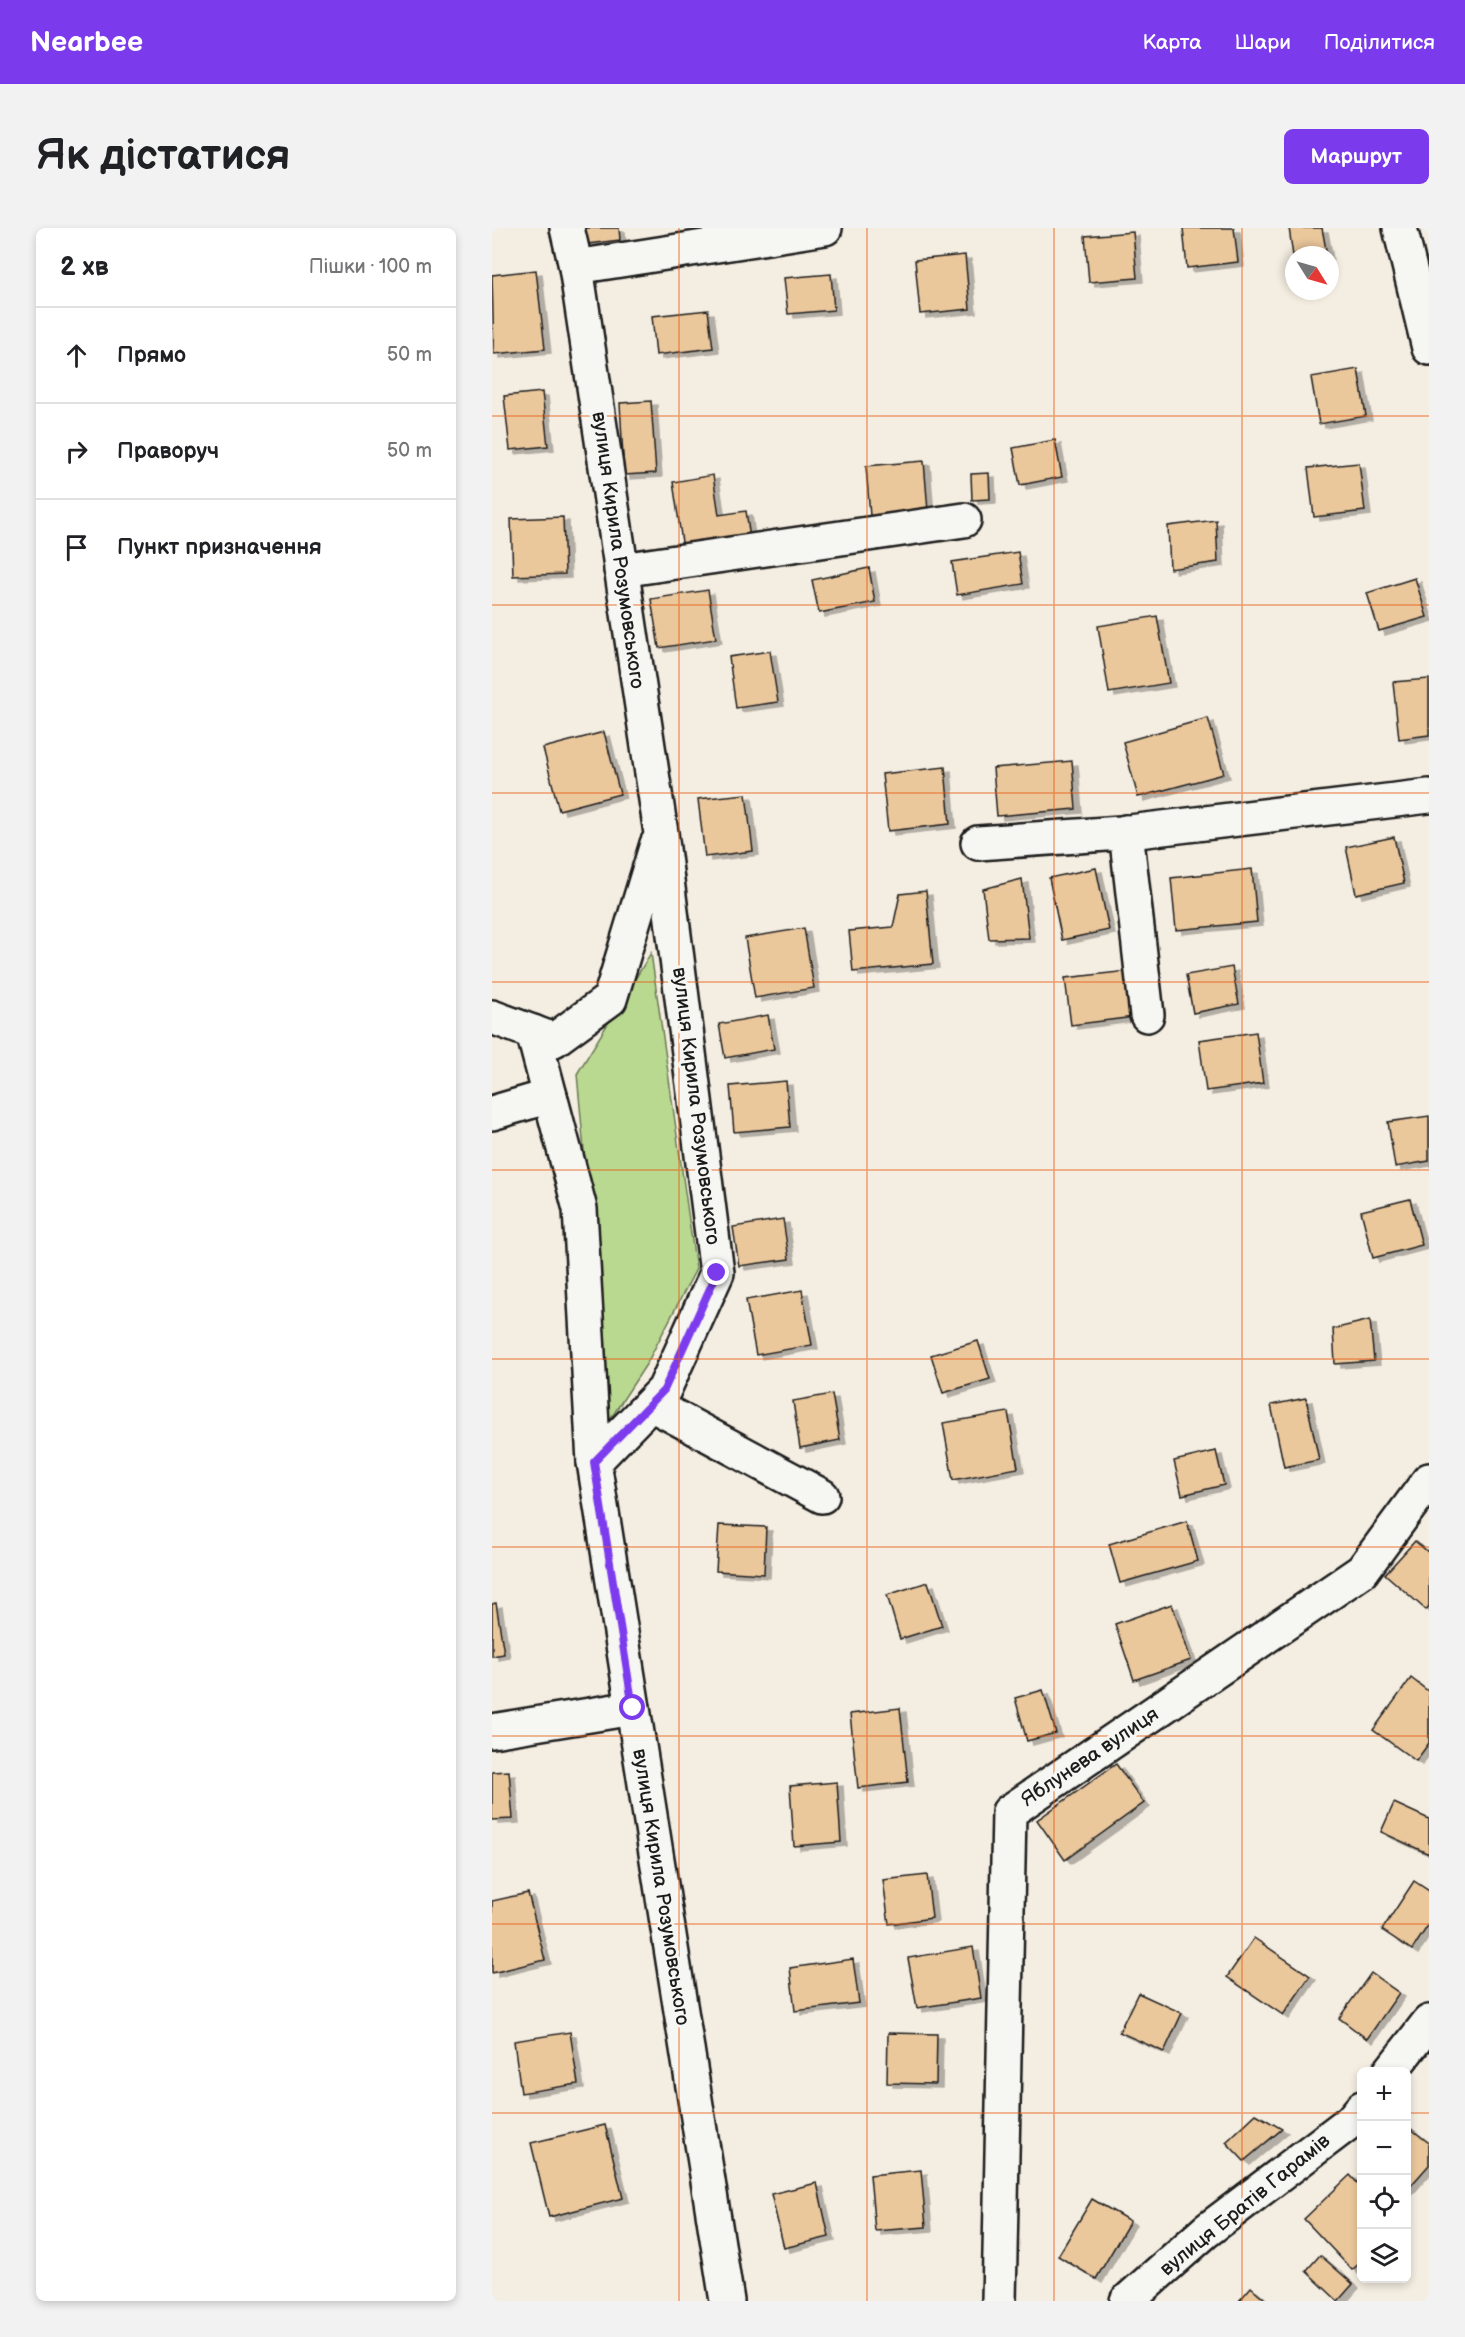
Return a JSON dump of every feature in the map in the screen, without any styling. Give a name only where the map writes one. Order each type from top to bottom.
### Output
[{"type":"street","name":"вулиця Кирила Розумовського","points":[[567,228],[576,267],[661,833],[717,1273],[664,1390],[594,1462],[727,2301]]},
{"type":"street","points":[[576,267],[825,228]]},
{"type":"street","points":[[1400,228],[1429,348]]},
{"type":"street","points":[[621,570],[964,520]]},
{"type":"street","points":[[978,843],[1126,832],[1429,796]]},
{"type":"street","points":[[1126,832],[1147,1015]]},
{"type":"street","name":"вулиця Кирила Розумовського","points":[[492,1017],[554,1040],[610,999],[661,833]]},
{"type":"street","points":[[533,1032],[580,1209],[594,1462]]},
{"type":"street","points":[[492,1113],[550,1096]]},
{"type":"street","points":[[651,1404],[822,1496]]},
{"type":"street","name":"Яблунева вулиця","points":[[999,2301],[1009,1812],[1362,1571],[1429,1480]]},
{"type":"street","points":[[492,1731],[633,1708]]},
{"type":"street","points":[[1394,2067],[1429,2022]]},
{"type":"street","name":"вулиця Братів Гарамів","points":[[1127,2301],[1206,2231],[1352,2121],[1357,2114]]},
{"type":"green space","points":[[651,953],[696,1269],[647,1363],[609,1421],[577,1074]]},
{"type":"building","points":[[577,228],[619,228],[620,240],[579,245]]},
{"type":"building","points":[[1183,228],[1234,228],[1238,262],[1187,268]]},
{"type":"building","points":[[1289,228],[1322,228],[1325,246],[1292,246]]},
{"type":"building","points":[[1133,232],[1137,278],[1089,282],[1085,236]]},
{"type":"building","points":[[965,255],[970,309],[920,314],[915,260]]},
{"type":"building","points":[[536,270],[545,349],[494,354],[492,275]]},
{"type":"building","points":[[831,274],[834,310],[788,314],[784,278]]},
{"type":"building","points":[[708,310],[713,348],[656,355],[652,316]]},
{"type":"building","points":[[1358,369],[1366,416],[1319,424],[1311,377]]},
{"type":"building","points":[[542,392],[548,446],[510,450],[504,396]]},
{"type":"building","points":[[651,401],[656,473],[624,475],[620,403]]},
{"type":"building","points":[[1055,440],[1062,477],[1020,485],[1013,448]]},
{"type":"building","points":[[924,461],[928,511],[870,516],[866,466]]},
{"type":"building","points":[[1359,463],[1365,511],[1314,517],[1308,468]]},
{"type":"building","points":[[989,473],[990,499],[972,500],[971,474]]},
{"type":"building","points":[[713,475],[719,515],[746,511],[750,538],[683,549],[673,482]]},
{"type":"building","points":[[563,517],[565,574],[513,576],[511,519]]},
{"type":"building","points":[[1216,520],[1218,562],[1170,569],[1168,526]]},
{"type":"building","points":[[1018,552],[1023,584],[957,595],[952,562]]},
{"type":"building","points":[[869,568],[875,602],[819,613],[812,580]]},
{"type":"building","points":[[1415,578],[1427,617],[1379,631],[1367,593]]},
{"type":"building","points":[[708,590],[716,639],[659,648],[651,599]]},
{"type":"building","points":[[1157,616],[1169,683],[1109,693],[1098,626]]},
{"type":"building","points":[[770,651],[778,702],[736,708],[729,657]]},
{"type":"building","points":[[1429,679],[1429,735],[1399,739],[1393,682]]},
{"type":"building","points":[[1208,718],[1224,774],[1138,797],[1123,742]]},
{"type":"building","points":[[604,732],[620,794],[559,810],[543,748]]},
{"type":"building","points":[[1072,761],[1076,809],[997,816],[993,768]]},
{"type":"building","points":[[945,767],[950,824],[888,831],[882,774]]},
{"type":"building","points":[[746,794],[753,851],[705,857],[698,799]]},
{"type":"building","points":[[1394,837],[1404,883],[1356,894],[1346,847]]},
{"type":"building","points":[[1096,868],[1109,930],[1062,940],[1049,878]]},
{"type":"building","points":[[1252,869],[1257,922],[1176,930],[1171,878]]},
{"type":"building","points":[[1022,879],[1029,938],[989,939],[983,889]]},
{"type":"building","points":[[926,891],[933,964],[853,972],[849,931],[893,927],[900,894]]},
{"type":"building","points":[[804,928],[814,988],[755,998],[745,938]]},
{"type":"building","points":[[1232,967],[1239,1004],[1193,1013],[1186,975]]},
{"type":"building","points":[[1128,971],[1134,1017],[1071,1025],[1065,978]]},
{"type":"building","points":[[768,1015],[774,1049],[725,1058],[719,1024]]},
{"type":"building","points":[[1256,1032],[1263,1083],[1206,1091],[1199,1040]]},
{"type":"building","points":[[786,1081],[790,1127],[734,1132],[730,1086]]},
{"type":"building","points":[[1429,1116],[1429,1161],[1395,1167],[1388,1122]]},
{"type":"building","points":[[1410,1199],[1422,1245],[1373,1258],[1361,1211]]},
{"type":"building","points":[[783,1219],[789,1259],[739,1266],[733,1227]]},
{"type":"building","points":[[802,1290],[812,1345],[756,1355],[746,1300]]},
{"type":"building","points":[[1370,1320],[1374,1361],[1335,1364],[1333,1329]]},
{"type":"building","points":[[978,1341],[990,1379],[943,1393],[931,1355]]},
{"type":"building","points":[[832,1394],[840,1440],[800,1448],[793,1401]]},
{"type":"building","points":[[1306,1398],[1319,1460],[1284,1467],[1271,1405]]},
{"type":"building","points":[[1008,1412],[1018,1468],[953,1480],[943,1423]]},
{"type":"building","points":[[1216,1451],[1224,1485],[1182,1495],[1174,1461]]},
{"type":"building","points":[[1187,1521],[1198,1561],[1120,1583],[1109,1544]]},
{"type":"building","points":[[719,1525],[766,1527],[764,1574],[716,1571]]},
{"type":"building","points":[[1415,1541],[1429,1553],[1429,1606],[1426,1610],[1385,1574]]},
{"type":"building","points":[[928,1582],[942,1626],[900,1639],[887,1595]]},
{"type":"building","points":[[496,1603],[504,1654],[492,1656],[492,1604]]},
{"type":"building","points":[[1172,1604],[1191,1660],[1134,1680],[1115,1624]]},
{"type":"building","points":[[1411,1678],[1429,1692],[1429,1743],[1416,1761],[1373,1730]]},
{"type":"building","points":[[1043,1690],[1056,1733],[1027,1741],[1015,1698]]},
{"type":"building","points":[[900,1708],[908,1782],[858,1788],[850,1714]]},
{"type":"building","points":[[1116,1764],[1144,1803],[1065,1860],[1037,1820]]},
{"type":"building","points":[[509,1771],[513,1819],[492,1820],[492,1772]]},
{"type":"building","points":[[837,1782],[841,1842],[794,1846],[790,1786]]},
{"type":"building","points":[[1394,1803],[1429,1819],[1429,1854],[1381,1832]]},
{"type":"building","points":[[927,1875],[932,1918],[889,1924],[883,1880]]},
{"type":"building","points":[[1414,1881],[1429,1891],[1429,1924],[1412,1950],[1382,1930]]},
{"type":"building","points":[[528,1893],[545,1960],[492,1973],[492,1901]]},
{"type":"building","points":[[1254,1938],[1310,1976],[1283,2015],[1227,1977]]},
{"type":"building","points":[[973,1947],[981,1998],[917,2008],[908,1958]]},
{"type":"building","points":[[853,1959],[859,2003],[795,2011],[790,1968]]},
{"type":"building","points":[[1371,1973],[1399,1993],[1367,2039],[1339,2018]]},
{"type":"building","points":[[1138,1993],[1182,2013],[1164,2052],[1119,2032]]},
{"type":"building","points":[[570,2032],[578,2084],[521,2093],[514,2041]]},
{"type":"building","points":[[888,2033],[937,2034],[936,2084],[887,2083]]},
{"type":"building","points":[[1256,2114],[1282,2129],[1244,2161],[1226,2142]]},
{"type":"building","points":[[605,2125],[623,2198],[549,2217],[531,2143]]},
{"type":"building","points":[[1411,2129],[1429,2143],[1429,2165],[1411,2185]]},
{"type":"building","points":[[921,2170],[926,2227],[875,2231],[870,2175]]},
{"type":"building","points":[[1350,2175],[1357,2183],[1357,2266],[1352,2270],[1304,2219]]},
{"type":"building","points":[[817,2183],[829,2237],[784,2248],[771,2194]]},
{"type":"building","points":[[1092,2199],[1130,2221],[1096,2279],[1058,2256]]},
{"type":"building","points":[[1320,2255],[1353,2284],[1338,2301],[1306,2271]]},
{"type":"building","points":[[1251,2287],[1267,2301],[1239,2301]]},
{"type":"route","points":[[633,1708],[594,1462],[664,1390],[717,1273]]}]
